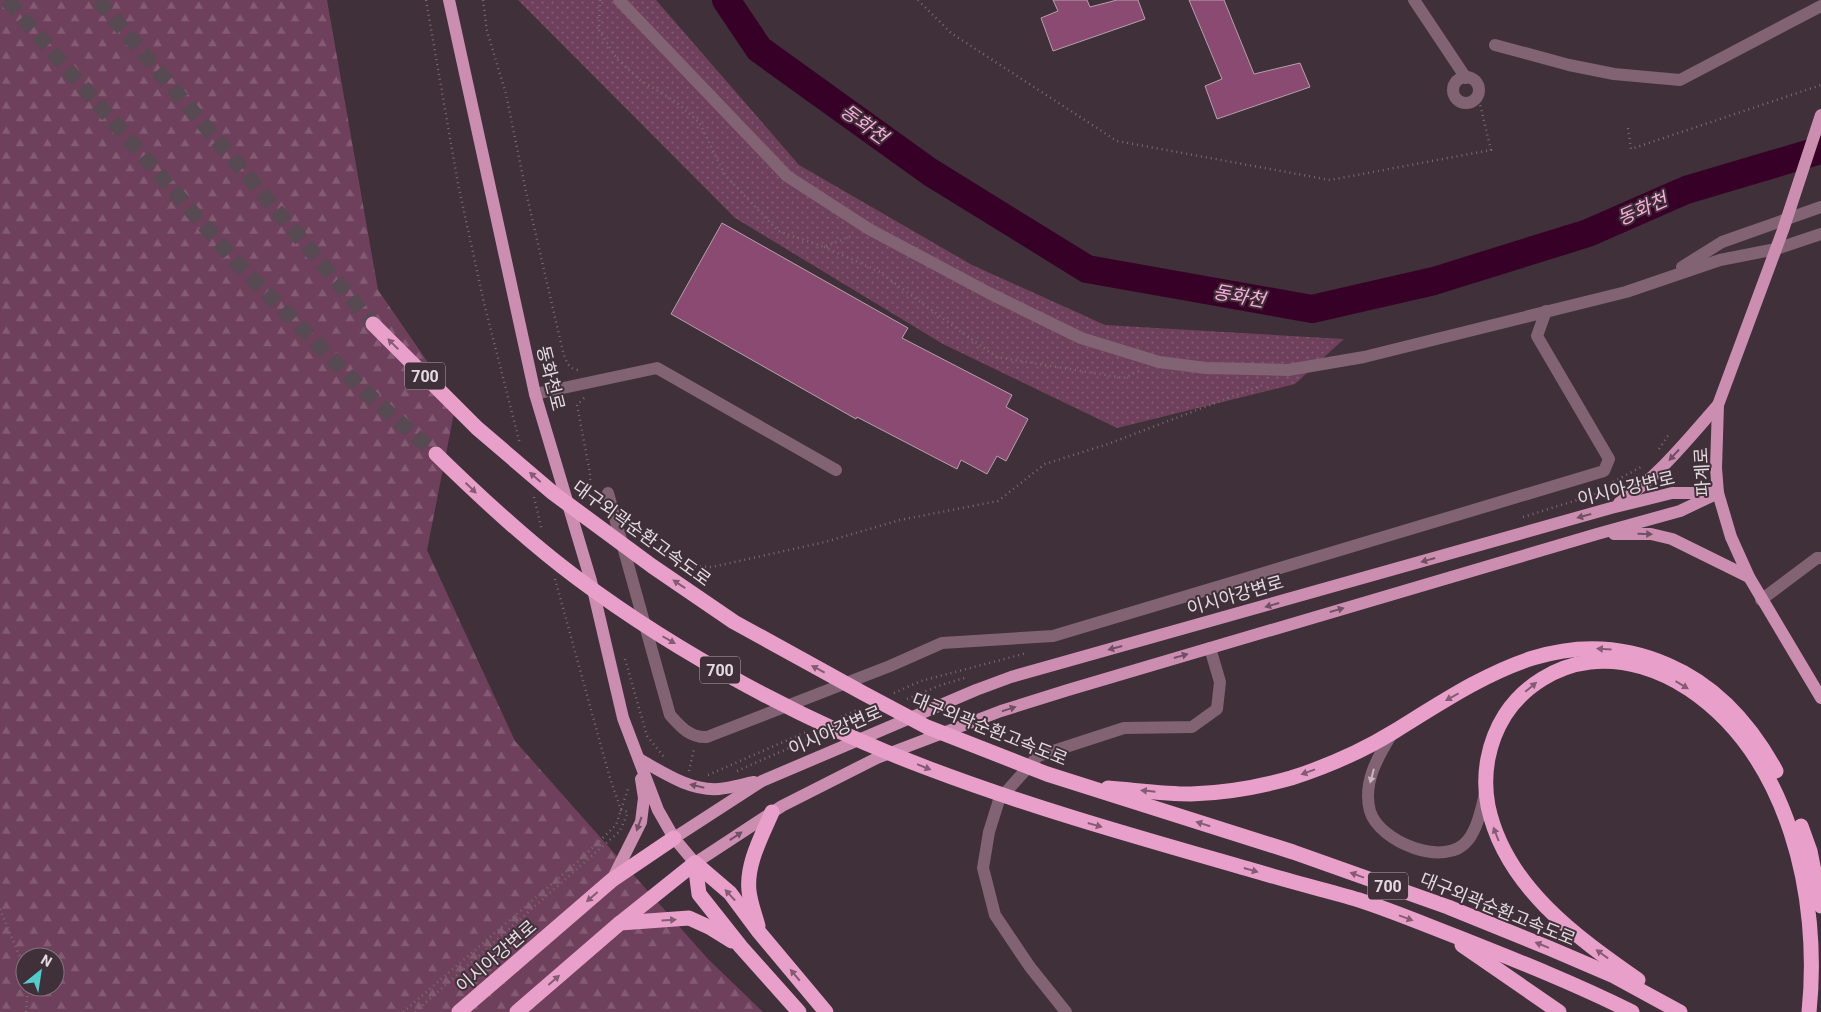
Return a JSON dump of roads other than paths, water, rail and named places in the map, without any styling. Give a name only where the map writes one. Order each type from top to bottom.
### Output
[{"type":"highway","name":"대구외곽순환고속도로","points":[[373,324],[477,428],[553,493],[652,566],[734,622],[798,659],[927,727],[1047,774],[1293,852],[1448,908],[1550,948],[1612,975],[1680,1012]]},
{"type":"highway","name":"700","points":[[436,454],[474,491],[577,579],[660,635],[745,684],[820,722],[927,768],[1048,811],[1359,900],[1527,964],[1588,990],[1632,1012]]},
{"type":"highway","points":[[1086,787],[1189,794],[1242,789],[1291,778],[1336,761],[1393,732],[1427,710],[1514,664],[1543,654],[1575,649],[1606,649],[1654,659],[1684,672],[1707,686],[1742,721],[1761,746],[1790,799],[1810,851],[1821,906]]},
{"type":"highway","points":[[1685,1012],[1582,940],[1524,883],[1507,857],[1496,834],[1486,793],[1486,770],[1492,742],[1510,707],[1536,682],[1555,671],[1591,661],[1635,664],[1661,674],[1696,694],[1730,723],[1775,790],[1796,842],[1809,897],[1813,924],[1814,960],[1809,1012]]},
{"type":"highway","points":[[759,932],[749,893],[748,881],[750,867],[772,812]]},
{"type":"highway","name":"이시아강변로","points":[[459,1012],[612,880],[674,838]]},
{"type":"highway","points":[[695,863],[730,893],[759,932],[826,1012]]},
{"type":"highway","points":[[695,863],[699,894],[741,948],[799,1012]]},
{"type":"highway","name":"이시아강변로","points":[[517,1012],[620,923],[695,863]]},
{"type":"highway","points":[[620,923],[689,918],[711,928],[741,948]]},
{"type":"highway","points":[[1440,930],[1560,1012]]},
{"type":"main road","name":"동화천로","points":[[449,0],[535,394],[590,581],[622,718],[639,759]]},
{"type":"main road","name":"파계로","points":[[1821,115],[1783,230],[1718,405],[1716,468],[1718,493],[1731,537],[1749,577],[1821,698]]},
{"type":"main road","points":[[1611,508],[1638,490],[1674,455],[1718,405]]},
{"type":"main road","name":"이시아강변로","points":[[674,838],[762,781],[976,690],[1012,677],[1611,508],[1672,493],[1718,493]]},
{"type":"main road","name":"이시아강변로","points":[[695,863],[772,812],[877,758],[1002,711],[1597,534],[1680,512],[1718,493]]},
{"type":"main road","points":[[1597,534],[1651,534],[1672,539],[1749,577]]},
{"type":"main road","points":[[639,759],[674,779],[699,788],[719,789],[762,781]]},
{"type":"main road","points":[[612,880],[641,822],[644,798],[639,759]]},
{"type":"main road","points":[[639,759],[658,810],[674,838],[695,863]]},
{"type":"street","points":[[619,0],[787,176],[869,228],[989,293],[1081,338],[1159,362],[1206,368],[1288,370],[1364,357],[1626,292],[1720,260],[1776,249],[1821,234]]},
{"type":"street","points":[[1414,0],[1466,78],[1470,78],[1479,87],[1478,96],[1475,100],[1468,103],[1460,101],[1454,91],[1458,81],[1466,78]]},
{"type":"street","points":[[1495,45],[1569,65],[1614,74],[1680,80],[1821,6]]},
{"type":"street","points":[[1661,280],[1722,242],[1821,207]]},
{"type":"street","points":[[608,493],[670,715],[683,729],[698,738],[707,737],[890,666],[942,643],[1053,636],[1604,471],[1609,459],[1537,336],[1546,311]]},
{"type":"street","points":[[535,394],[657,368],[836,470]]},
{"type":"street","points":[[1761,600],[1817,558],[1821,558]]},
{"type":"street","points":[[1066,1012],[1030,967],[995,914],[983,868],[989,832],[999,800],[1038,756],[1124,728],[1192,727],[1217,709],[1220,682],[1210,648]]},
{"type":"street","points":[[1393,732],[1377,759],[1368,794],[1370,810],[1376,824],[1388,836],[1410,847],[1429,851],[1457,850],[1468,840],[1476,826],[1486,793]]},
{"type":"waterway","name":"동화천","points":[[726,0],[759,49],[930,172],[1087,269],[1312,309],[1434,281],[1588,233],[1686,190],[1821,150]]},
{"type":"tunnel","points":[[7,0],[236,262],[363,390],[436,454]]},
{"type":"tunnel","points":[[98,0],[373,324]]}]
